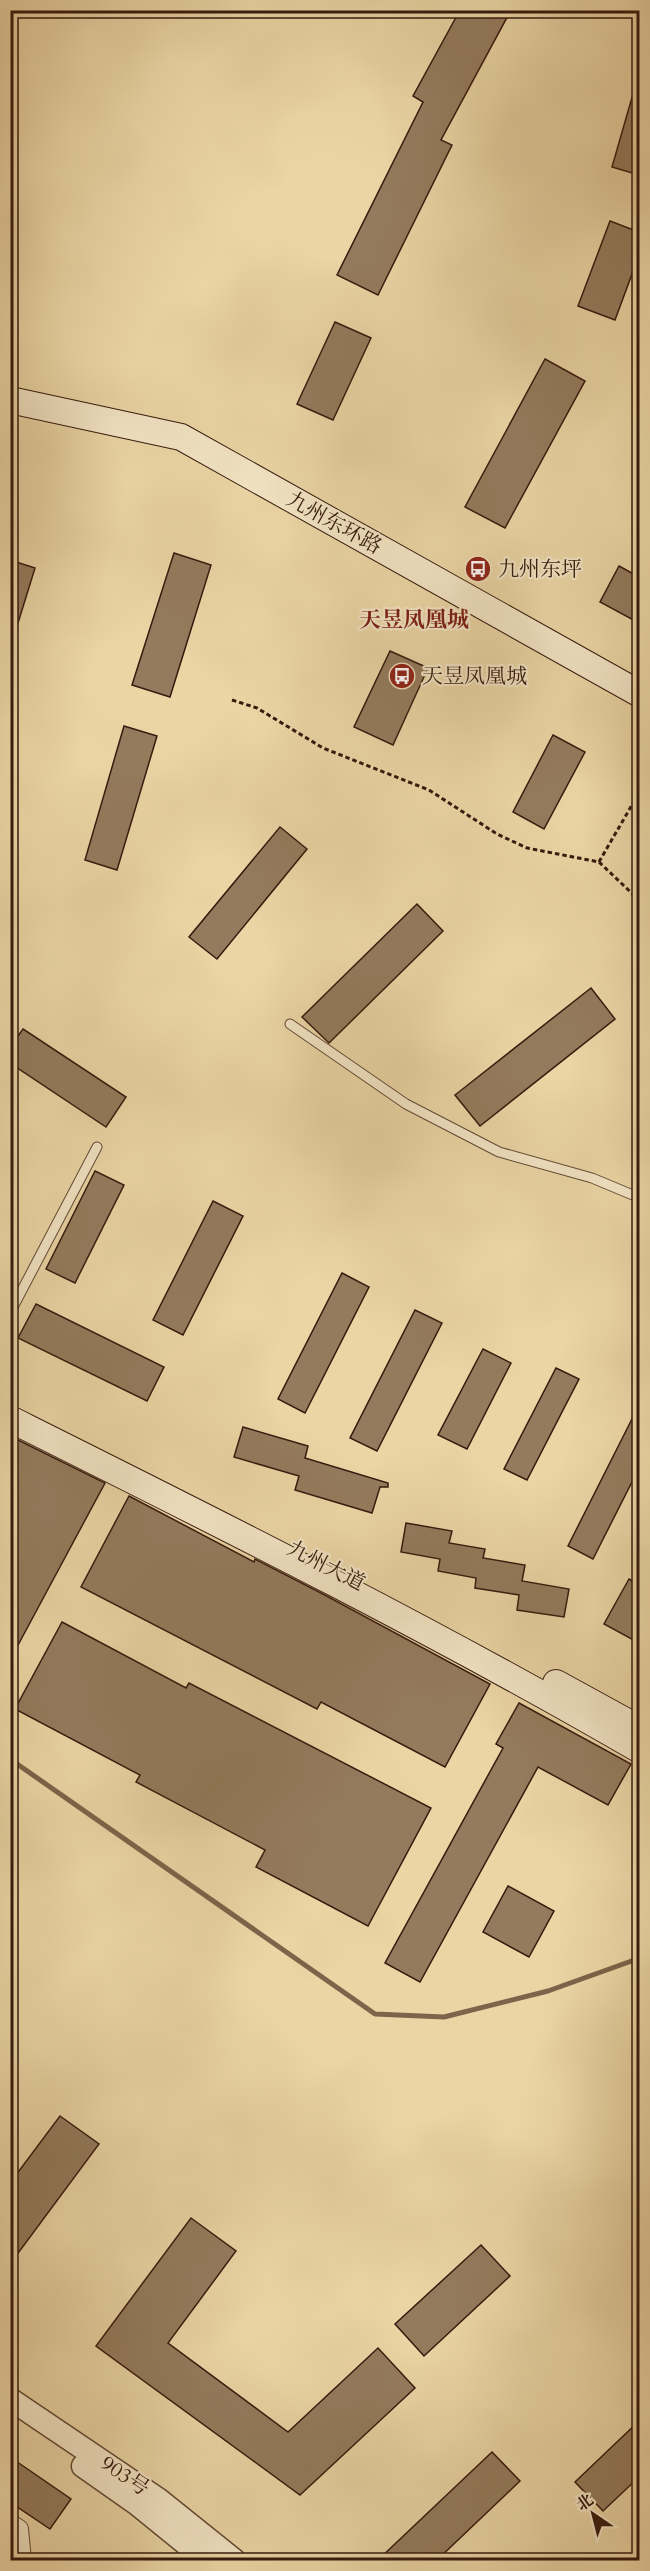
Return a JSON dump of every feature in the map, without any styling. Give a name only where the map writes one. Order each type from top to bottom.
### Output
[{"type":"main road","name":"九州东环路","points":[[10,400],[181,437],[639,694]]},
{"type":"main road","name":"九州大道","points":[[10,1405],[601,1706],[639,1729]]},
{"type":"main road","points":[[10,1419],[218,1523],[566,1707],[639,1750]]},
{"type":"street","name":"903号","points":[[10,2399],[158,2499],[234,2560]]},
{"type":"street","points":[[10,2416],[137,2504],[206,2560]]},
{"type":"street","points":[[10,2523],[19,2529],[22,2560]]},
{"type":"lane","points":[[290,1024],[406,1104],[499,1152],[592,1178],[639,1198]]},
{"type":"lane","points":[[10,1313],[98,1147]]},
{"type":"path","points":[[232,700],[256,708],[323,748],[429,790],[497,834],[527,848],[599,862],[639,901]]},
{"type":"path","points":[[599,862],[639,791]]},
{"type":"building","points":[[460,10],[511,10],[441,140],[452,145],[378,295],[337,275],[423,102],[413,96]]},
{"type":"building","points":[[635,87],[639,88],[639,175],[612,167]]},
{"type":"building","points":[[610,221],[639,232],[639,255],[615,320],[578,306]]},
{"type":"building","points":[[335,322],[371,338],[333,420],[297,404]]},
{"type":"building","points":[[545,359],[585,381],[505,528],[465,507]]},
{"type":"building","points":[[174,553],[211,565],[170,697],[132,685]]},
{"type":"building","points":[[10,560],[35,568],[14,636],[10,636]]},
{"type":"building","points":[[619,566],[639,577],[639,623],[600,602]]},
{"type":"building","points":[[390,651],[428,668],[393,745],[354,727]]},
{"type":"building","points":[[124,726],[157,736],[117,870],[85,860]]},
{"type":"building","points":[[553,735],[585,752],[544,829],[513,812]]},
{"type":"building","points":[[280,827],[307,849],[217,959],[189,937]]},
{"type":"building","points":[[417,904],[443,931],[329,1043],[302,1017]]},
{"type":"building","points":[[591,988],[615,1019],[480,1126],[455,1095]]},
{"type":"building","points":[[23,1029],[126,1097],[106,1127],[10,1063],[10,1047]]},
{"type":"building","points":[[95,1171],[124,1185],[75,1283],[46,1269]]},
{"type":"building","points":[[213,1201],[243,1216],[183,1335],[153,1320]]},
{"type":"building","points":[[342,1273],[369,1287],[305,1413],[278,1399]]},
{"type":"building","points":[[36,1304],[164,1367],[147,1401],[18,1338]]},
{"type":"building","points":[[415,1310],[442,1323],[377,1451],[350,1438]]},
{"type":"building","points":[[483,1349],[511,1363],[467,1449],[438,1435]]},
{"type":"building","points":[[556,1368],[579,1379],[527,1480],[504,1469]]},
{"type":"building","points":[[639,1405],[639,1468],[593,1559],[568,1546]]},
{"type":"building","points":[[243,1427],[308,1446],[305,1458],[388,1483],[388,1487],[380,1487],[372,1513],[295,1490],[299,1476],[234,1457]]},
{"type":"building","points":[[10,1436],[105,1483],[10,1660]]},
{"type":"building","points":[[129,1496],[254,1562],[255,1559],[321,1593],[490,1684],[445,1767],[321,1702],[317,1709],[81,1587]]},
{"type":"building","points":[[406,1523],[452,1531],[449,1543],[485,1549],[483,1558],[525,1565],[522,1581],[569,1589],[564,1617],[517,1610],[519,1595],[475,1588],[476,1578],[438,1571],[440,1559],[401,1552]]},
{"type":"building","points":[[629,1579],[639,1585],[639,1643],[604,1624]]},
{"type":"building","points":[[62,1622],[186,1688],[189,1683],[431,1808],[368,1926],[256,1867],[265,1850],[136,1782],[140,1775],[15,1709]]},
{"type":"building","points":[[519,1703],[631,1764],[608,1805],[538,1767],[420,1982],[385,1963],[503,1748],[496,1744]]},
{"type":"building","points":[[508,1886],[554,1911],[529,1957],[483,1932]]},
{"type":"building","points":[[60,2116],[99,2144],[10,2264],[10,2183]]},
{"type":"building","points":[[191,2218],[236,2251],[168,2343],[288,2432],[378,2348],[415,2388],[300,2495],[96,2346]]},
{"type":"building","points":[[481,2245],[510,2276],[424,2356],[395,2324]]},
{"type":"building","points":[[639,2421],[639,2477],[603,2511],[575,2482]]},
{"type":"building","points":[[492,2452],[520,2481],[437,2560],[378,2560]]},
{"type":"building","points":[[10,2457],[71,2499],[50,2529],[10,2502]]},
{"type":"waterway","points":[[10,1759],[375,2014],[444,2017],[548,1991],[640,1958]]},
{"type":"place","name":"九州东坪","points":[[478,569]]},
{"type":"place","name":"天昱凤凰城","points":[[402,676]]},
{"type":"district","name":"天昱凤凰城","points":[[414,620]]}]
